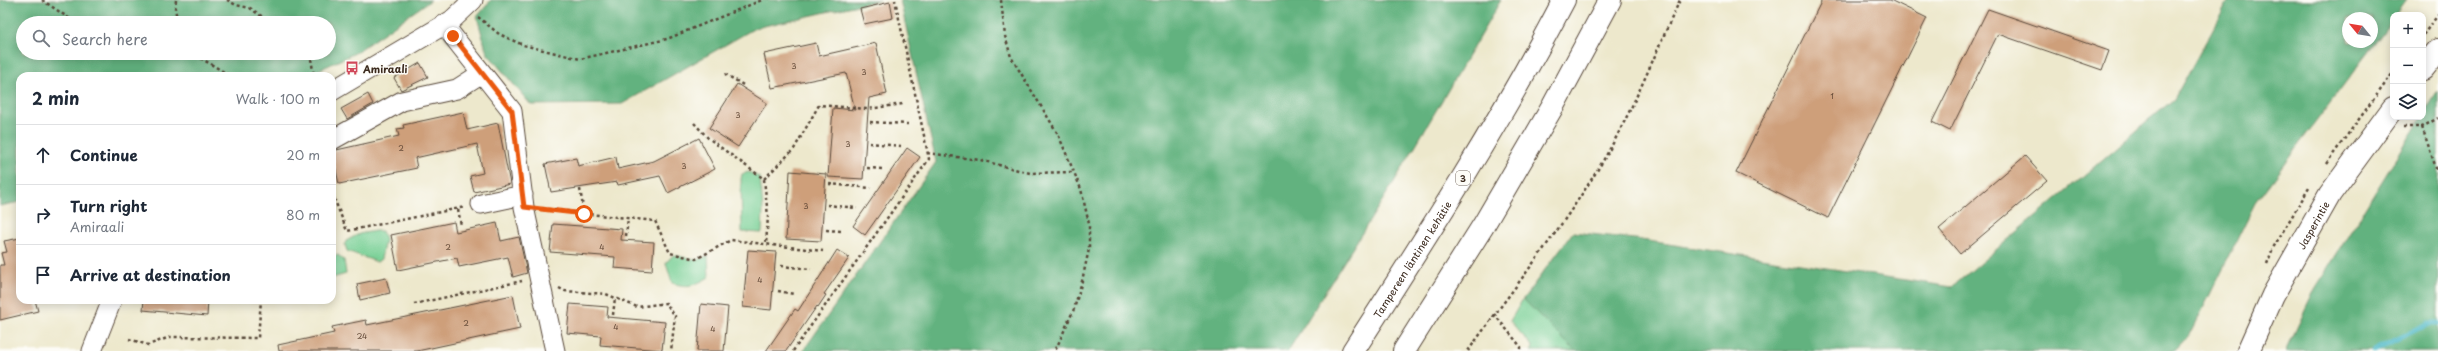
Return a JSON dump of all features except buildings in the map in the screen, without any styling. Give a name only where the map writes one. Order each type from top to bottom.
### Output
[{"type":"main road","name":"Tampereen läntinen kehätie","points":[[1353,351],[1448,204],[1513,95],[1564,0]]},
{"type":"main road","points":[[1404,351],[1483,226],[1553,106],[1610,0]]},
{"type":"main road","points":[[2426,65],[2438,50]]},
{"type":"main road","name":"Jasperintie","points":[[2248,351],[2273,295],[2330,194],[2390,112]]},
{"type":"street","points":[[336,90],[444,25],[469,4]]},
{"type":"street","points":[[444,25],[512,111],[514,141],[523,201],[554,351]]},
{"type":"street","points":[[336,138],[402,101],[457,89],[482,73]]},
{"type":"street","points":[[481,204],[523,201]]},
{"type":"street","points":[[92,351],[110,304]]},
{"type":"path","points":[[42,0],[66,16]]},
{"type":"path","points":[[176,0],[175,9],[176,16]]},
{"type":"path","points":[[227,0],[236,5],[250,8],[261,16]]},
{"type":"path","points":[[469,4],[499,34],[523,45],[580,59],[667,39],[761,0]]},
{"type":"path","points":[[793,351],[929,159],[894,0]]},
{"type":"path","points":[[1001,0],[1005,36],[1012,57],[1058,134],[1087,207],[1090,224],[1089,249],[1074,309],[1055,351]]},
{"type":"path","points":[[1468,351],[1556,231],[1594,176],[1614,139],[1680,0]]},
{"type":"path","points":[[2426,31],[2438,15]]},
{"type":"path","points":[[204,60],[224,72]]},
{"type":"path","points":[[311,60],[313,72]]},
{"type":"path","points":[[725,74],[745,86]]},
{"type":"path","points":[[764,179],[794,149],[819,105],[868,109],[903,104]]},
{"type":"path","points":[[2378,127],[2422,127],[2438,118]]},
{"type":"path","points":[[870,122],[908,124]]},
{"type":"path","points":[[694,123],[708,138],[764,179],[768,216],[766,244]]},
{"type":"path","points":[[2422,127],[2438,174]]},
{"type":"path","points":[[869,143],[901,146]]},
{"type":"path","points":[[927,152],[980,160],[1030,173],[1074,172]]},
{"type":"path","points":[[867,168],[884,169]]},
{"type":"path","points":[[829,184],[872,188]]},
{"type":"path","points":[[580,189],[584,214]]},
{"type":"path","points":[[523,201],[584,214],[656,220],[670,253],[696,259],[730,240],[823,251]]},
{"type":"path","points":[[336,203],[347,231],[481,204]]},
{"type":"path","points":[[827,205],[857,208]]},
{"type":"path","points":[[458,209],[460,225]]},
{"type":"path","points":[[626,236],[628,218]]},
{"type":"path","points":[[826,230],[841,231]]},
{"type":"path","points":[[781,266],[811,269]]},
{"type":"path","points":[[414,304],[539,277],[566,291],[606,294],[637,307],[666,303],[675,316],[671,351]]},
{"type":"path","points":[[778,291],[794,294]]},
{"type":"path","points":[[613,315],[615,298]]},
{"type":"path","points":[[129,339],[148,345],[170,337],[258,338],[261,304]]},
{"type":"path","points":[[1494,314],[1521,347],[1521,351]]},
{"type":"green space","points":[[0,0],[431,0],[355,53],[315,72],[16,72],[16,203],[0,206]]},
{"type":"green space","points":[[491,0],[880,0],[755,28],[622,104],[531,105],[487,53],[477,17]]},
{"type":"green space","points":[[900,0],[1501,0],[1394,182],[1288,351],[803,351],[936,162]]},
{"type":"green space","points":[[2229,0],[2407,0],[2398,12],[2390,12],[2390,23],[2378,39],[2378,12],[2342,12],[2342,48],[2371,48],[2255,203],[2191,333],[2174,351],[1575,351],[1523,299],[1573,232],[1635,239],[1952,287],[2174,99]]},
{"type":"green space","points":[[2438,91],[2438,351],[2286,351],[2315,289],[2420,120],[2426,120],[2426,110]]},
{"type":"green space","points":[[749,172],[760,178],[763,209],[762,233],[742,232],[741,179],[742,174]]},
{"type":"green space","points":[[382,231],[385,240],[381,259],[377,262],[347,251],[345,245],[346,241],[359,234]]},
{"type":"green space","points":[[338,255],[344,260],[346,274],[336,277],[336,256]]},
{"type":"green space","points":[[673,255],[697,260],[708,256],[709,277],[687,286],[672,283],[666,263]]},
{"type":"green space","points":[[1523,299],[1575,351],[1531,351],[1532,346],[1510,321]]},
{"type":"waterway","points":[[2374,351],[2429,323],[2438,323]]},
{"type":"place","name":"Amiraali","points":[[352,68]]},
{"type":"route","points":[[453,36],[512,111],[516,157],[524,207],[584,214]]}]
